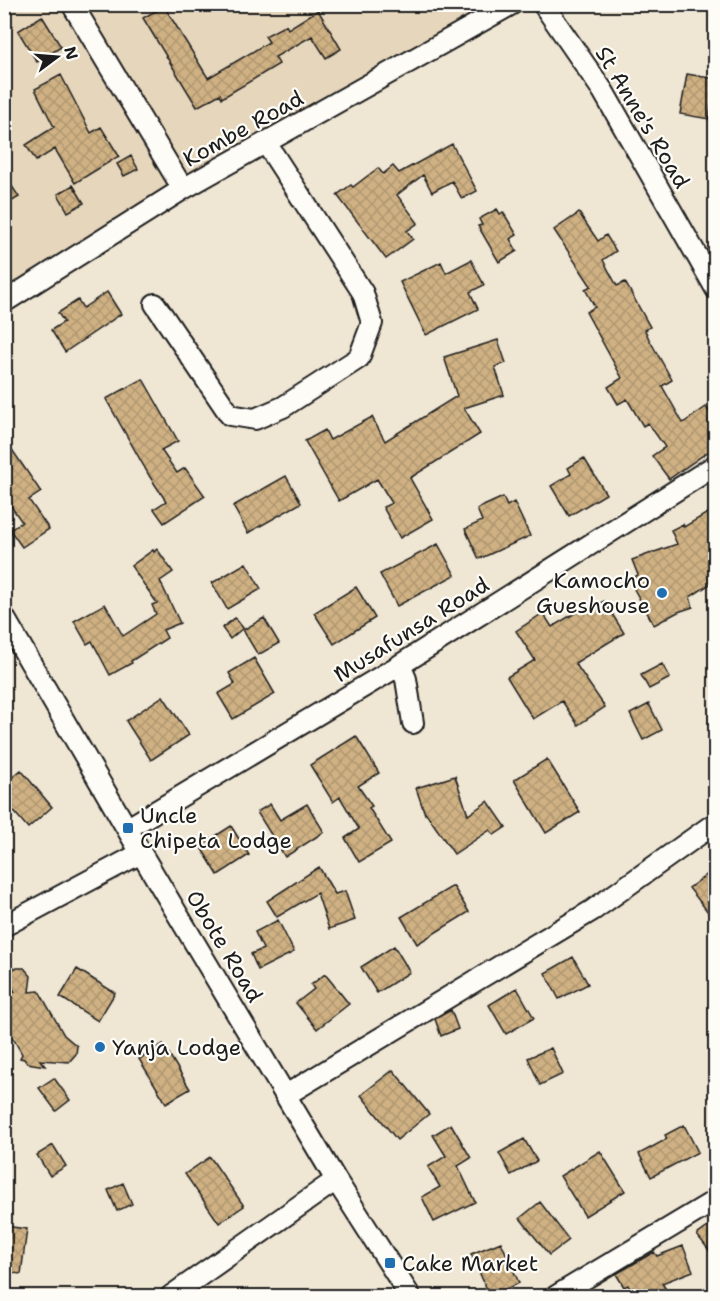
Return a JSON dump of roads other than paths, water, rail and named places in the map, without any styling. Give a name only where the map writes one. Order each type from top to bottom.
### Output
[{"type":"street","points":[[72,4],[183,189]]},
{"type":"street","name":"Kombe Road","points":[[4,303],[183,189],[512,4]]},
{"type":"street","name":"St Anne's Road","points":[[543,4],[603,91],[716,289]]},
{"type":"street","points":[[155,304],[230,415],[255,419],[283,407],[359,358],[372,323],[363,293],[266,143]]},
{"type":"street","name":"Musafunsa Road","points":[[128,828],[400,665],[716,465]]},
{"type":"street","name":"Obote Road","points":[[4,617],[141,853],[336,1180],[410,1296]]},
{"type":"street","points":[[400,665],[406,680],[413,723]]},
{"type":"street","points":[[286,1095],[593,910],[711,826],[716,825]]},
{"type":"street","points":[[4,926],[141,853]]},
{"type":"street","points":[[171,1296],[336,1180]]},
{"type":"street","points":[[556,1296],[716,1200]]},
{"type":"place","name":"Kamocho Gueshouse","points":[[662,593]]},
{"type":"place","name":"Uncle Chipeta Lodge","points":[[128,828]]},
{"type":"place","name":"Yanja Lodge","points":[[100,1047]]},
{"type":"place","name":"Cake Market","points":[[390,1263]]}]
